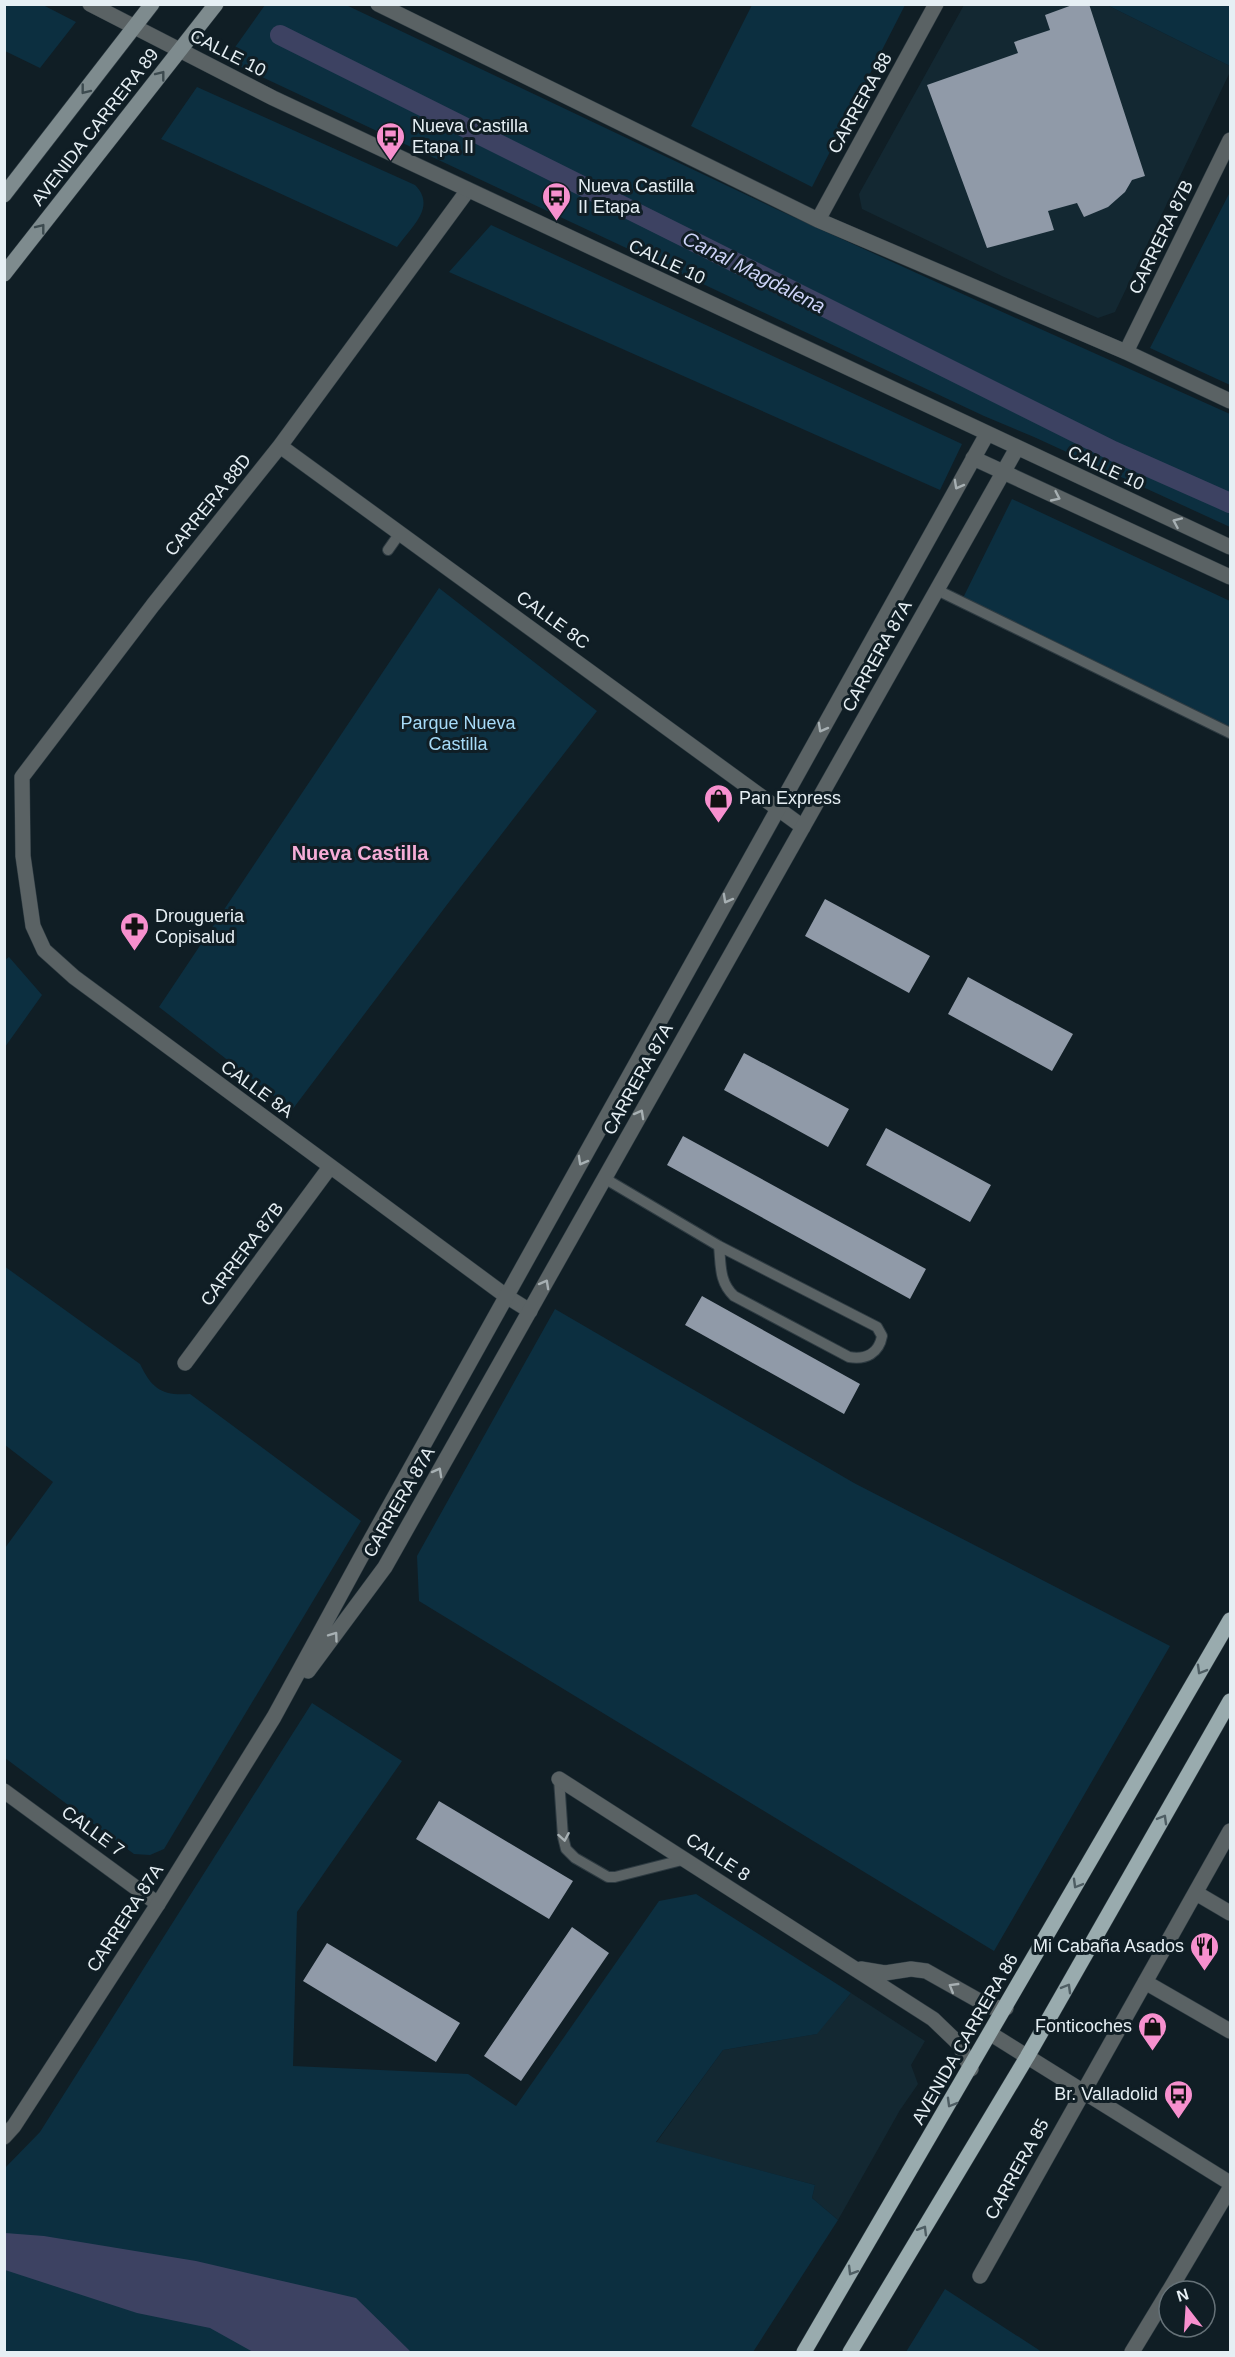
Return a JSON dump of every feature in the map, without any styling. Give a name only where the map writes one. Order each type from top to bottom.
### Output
[{"type":"main road","name":"AVENIDA CARRERA 89","points":[[4,195],[152,4]]},
{"type":"main road","name":"AVENIDA CARRERA 89","points":[[4,274],[216,4]]},
{"type":"main road","name":"AVENIDA CARRERA 86","points":[[804,2352],[1230,1620]]},
{"type":"main road","points":[[850,2352],[1027,2057],[1230,1701]]},
{"type":"street","name":"CALLE 10","points":[[90,4],[273,98],[1230,546]]},
{"type":"street","points":[[378,4],[818,220],[1125,352],[1230,401]]},
{"type":"street","name":"CARRERA 88","points":[[818,220],[936,4]]},
{"type":"street","name":"CARRERA 87B","points":[[1125,352],[1230,140]]},
{"type":"street","name":"CARRERA 88D","points":[[23,856],[22,777],[153,605],[280,446],[468,190]]},
{"type":"street","name":"CARRERA 87A","points":[[4,2137],[14,2126],[158,1904],[274,1717],[987,434]]},
{"type":"street","name":"CALLE 8C","points":[[280,446],[803,827]]},
{"type":"street","name":"CARRERA 87A","points":[[274,1717],[385,1567],[1017,448]]},
{"type":"street","points":[[973,458],[1230,577]]},
{"type":"street","name":"CALLE 8A","points":[[23,856],[33,926],[44,950],[84,984],[330,1167],[506,1296],[530,1311]]},
{"type":"street","name":"CARRERA 87B","points":[[185,1363],[330,1167]]},
{"type":"street","name":"CALLE 8","points":[[559,1779],[856,1968],[942,2026],[959,2044],[970,2069]]},
{"type":"street","name":"CALLE 7","points":[[4,1791],[158,1904]]},
{"type":"street","name":"CARRERA 85","points":[[980,2276],[1230,1831]]},
{"type":"street","points":[[1196,1893],[1230,1913]]},
{"type":"street","name":"CALLE 8","points":[[856,1968],[885,1973],[918,1969],[926,1971],[990,2007],[1006,2008]]},
{"type":"street","points":[[1145,1982],[1230,2031]]},
{"type":"street","points":[[991,2034],[1230,2183]]},
{"type":"street","points":[[1176,2279],[1230,2188]]},
{"type":"street","points":[[1132,2352],[1157,2311]]},
{"type":"lane","points":[[388,550],[400,533]]},
{"type":"lane","points":[[937,590],[1230,733]]},
{"type":"lane","points":[[604,1179],[719,1246],[877,1327],[882,1336],[881,1345],[872,1355],[861,1359],[849,1357],[734,1296],[722,1280],[719,1246]]},
{"type":"lane","points":[[559,1779],[563,1837],[566,1849],[575,1858],[608,1876],[615,1877],[686,1859]]},
{"type":"shaded area","points":[[964,5],[1107,5],[1230,66],[1230,72],[1115,312],[1098,318],[1004,277],[862,209],[859,194]]},
{"type":"shaded area","points":[[851,1993],[925,2041],[911,2065],[918,2084],[900,2110],[838,2220],[812,2198],[815,2185],[656,2143],[723,2050],[816,2034]]},
{"type":"shaded area","points":[[5,2233],[44,2236],[196,2261],[356,2298],[411,2352],[253,2352],[210,2328],[137,2313],[5,2270]]},
{"type":"green space","points":[[4,5],[43,5],[76,22],[40,68],[5,51]]},
{"type":"green space","points":[[265,5],[346,5],[776,209],[1230,414],[1230,527],[984,416],[226,60]]},
{"type":"green space","points":[[752,5],[905,5],[812,187],[691,126]]},
{"type":"green space","points":[[1107,5],[1230,5],[1230,66]]},
{"type":"green space","points":[[197,87],[415,185],[423,201],[420,217],[397,247],[161,139]]},
{"type":"green space","points":[[1230,192],[1230,385],[1150,348]]},
{"type":"green space","points":[[491,225],[962,444],[940,490],[449,272]]},
{"type":"green space","points":[[1012,499],[1230,601],[1230,731],[963,598]]},
{"type":"green space","name":"Parque Nueva Castilla","points":[[439,588],[597,711],[292,1110],[159,1007]]},
{"type":"green space","points":[[9,957],[42,995],[5,1047],[5,960]]},
{"type":"green space","points":[[4,1266],[140,1364],[149,1380],[159,1389],[172,1394],[190,1394],[361,1521],[164,1849],[150,1855],[134,1854],[5,1758],[5,1548],[53,1482],[5,1445]]},
{"type":"green space","points":[[555,1309],[854,1483],[1170,1646],[994,1951],[419,1601],[417,1556]]},
{"type":"green space","points":[[312,1703],[402,1761],[297,1912],[293,2066],[468,2074],[516,2106],[659,1901],[696,1894],[851,1993],[817,2034],[723,2050],[656,2142],[815,2185],[812,2198],[838,2220],[753,2352],[5,2352],[4,2169],[40,2132]]},
{"type":"green space","points":[[945,2289],[1042,2352],[906,2352]]},
{"type":"building","points":[[1075,4],[1089,4],[1145,176],[1132,180],[1125,192],[1108,207],[1084,217],[1077,203],[1048,211],[1054,230],[987,248],[927,85],[1018,53],[1014,42],[1050,30],[1045,15]]},
{"type":"building","points":[[825,899],[930,956],[909,993],[805,936]]},
{"type":"building","points":[[968,977],[1073,1034],[1052,1071],[948,1014]]},
{"type":"building","points":[[744,1053],[849,1109],[828,1147],[724,1090]]},
{"type":"building","points":[[886,1128],[991,1185],[970,1222],[866,1165]]},
{"type":"building","points":[[683,1136],[926,1269],[910,1299],[667,1165]]},
{"type":"building","points":[[702,1296],[860,1384],[844,1414],[685,1325]]},
{"type":"building","points":[[439,1801],[573,1881],[549,1919],[416,1839]]},
{"type":"building","points":[[572,1927],[609,1953],[521,2081],[484,2056]]},
{"type":"building","points":[[327,1943],[460,2023],[436,2062],[303,1981]]},
{"type":"waterway","name":"Canal Magdalena","points":[[280,35],[1113,451],[1230,503]]},
{"type":"place","name":"Nueva Castilla Etapa II","points":[[391,162]]},
{"type":"place","name":"Nueva Castilla II Etapa","points":[[557,222]]},
{"type":"place","name":"Pan Express","points":[[718,824]]},
{"type":"place","name":"Drougueria Copisalud","points":[[134,952]]},
{"type":"place","name":"Mi Cabaña Asados","points":[[1205,1972]]},
{"type":"place","name":"Fonticoches","points":[[1153,2052]]},
{"type":"place","name":"Br. Valladolid","points":[[1179,2120]]},
{"type":"district","name":"Nueva Castilla","points":[[360,853]]}]
